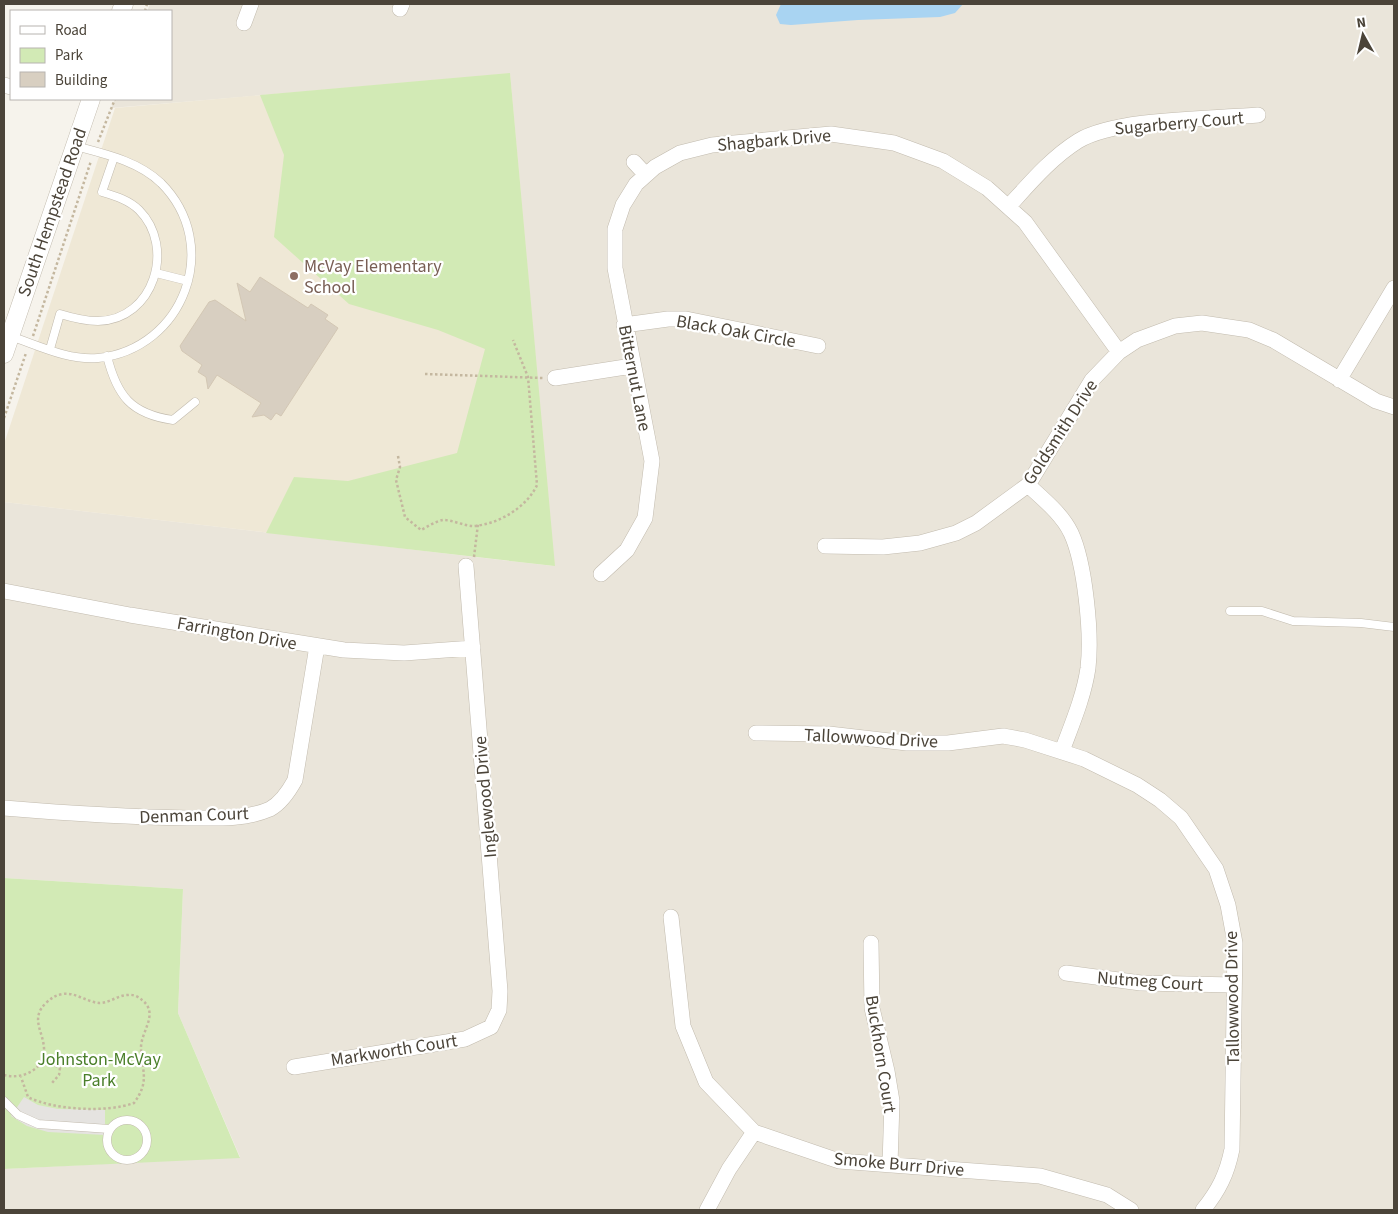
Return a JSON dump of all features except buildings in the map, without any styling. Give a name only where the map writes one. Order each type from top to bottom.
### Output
[{"type":"street","points":[[244,23],[251,4]]},
{"type":"street","name":"South Hempstead Road","points":[[4,354],[91,100]]},
{"type":"street","name":"Sugarberry Court","points":[[1009,206],[1056,156],[1079,140],[1104,130],[1130,125],[1258,116]]},
{"type":"street","name":"Shagbark Drive","points":[[646,175],[667,160],[694,149],[816,134],[853,136],[894,143],[943,161],[987,188],[1025,222],[1119,352]]},
{"type":"street","points":[[634,162],[646,175]]},
{"type":"street","name":"Bitternut Lane","points":[[601,574],[628,550],[645,518],[652,462],[614,268],[615,229],[623,205],[636,184],[646,175]]},
{"type":"street","points":[[1338,380],[1394,288]]},
{"type":"street","name":"Black Oak Circle","points":[[624,325],[668,318],[686,319],[818,346]]},
{"type":"street","name":"Goldsmith Drive","points":[[825,546],[883,547],[920,543],[956,533],[976,523],[1028,485],[1092,380],[1119,352],[1137,340],[1175,326],[1226,325],[1249,330],[1273,340],[1376,401],[1394,407]]},
{"type":"street","points":[[554,378],[632,366]]},
{"type":"street","points":[[1028,485],[1059,515],[1071,533],[1082,574],[1089,640],[1088,668],[1081,697],[1062,751]]},
{"type":"street","name":"Inglewood Drive","points":[[466,566],[500,991],[499,1010],[491,1027]]},
{"type":"street","name":"Farrington Drive","points":[[4,591],[317,646],[404,653],[473,648]]},
{"type":"street","name":"Denman Court","points":[[4,808],[124,817],[211,818],[254,815],[272,808],[286,794],[295,780],[317,646]]},
{"type":"street","name":"Tallowwood Drive","points":[[756,733],[829,734],[907,743],[948,743],[1003,736],[1025,740],[1062,751],[1137,785],[1160,800],[1181,818],[1216,869],[1228,905],[1235,943],[1232,1149],[1228,1169],[1220,1189],[1203,1210]]},
{"type":"street","name":"Smoke Burr Drive","points":[[671,917],[684,1026],[706,1082],[754,1132],[839,1161],[1040,1176],[1107,1195],[1131,1210]]},
{"type":"street","name":"Buckhorn Court","points":[[871,943],[872,1008],[888,1071],[892,1102],[890,1165]]},
{"type":"street","name":"Nutmeg Court","points":[[1066,973],[1141,983],[1234,985]]},
{"type":"street","name":"Markworth Court","points":[[294,1067],[460,1040],[491,1027]]},
{"type":"street","points":[[707,1210],[729,1169],[754,1132]]},
{"type":"lane","points":[[10,336],[80,357],[107,356],[129,350],[158,332],[179,306],[188,281],[192,258],[191,242],[181,210],[172,195],[148,172],[114,157],[75,146]]},
{"type":"lane","points":[[50,349],[60,314],[100,321],[120,316],[138,304],[151,288],[156,273],[158,246],[152,226],[139,210],[121,198],[102,192],[114,157]]},
{"type":"lane","points":[[156,273],[188,281]]},
{"type":"lane","points":[[107,356],[122,397],[157,418],[173,420],[196,402]]},
{"type":"lane","points":[[1230,612],[1262,611],[1292,621],[1361,623],[1394,627]]},
{"type":"lane","points":[[4,1101],[18,1115],[38,1124],[109,1129],[115,1123],[131,1119],[145,1129],[147,1146],[135,1158],[127,1160],[118,1158],[112,1154],[107,1146],[106,1138],[109,1129]]},
{"type":"path","points":[[101,135],[115,100]]},
{"type":"path","points":[[34,330],[90,164]]},
{"type":"path","points":[[398,456],[400,467],[396,480],[405,517],[422,530],[442,520],[478,524],[494,520],[518,509],[532,496],[537,485],[528,377],[513,340]]},
{"type":"path","points":[[4,418],[25,356]]},
{"type":"path","points":[[425,374],[554,378]]},
{"type":"path","points":[[466,566],[474,558],[478,524]]},
{"type":"path","points":[[4,1075],[22,1077],[36,1069],[42,1059],[44,1048],[37,1022],[38,1014],[50,999],[66,994],[101,1003],[131,994],[142,999],[147,1004],[150,1012],[149,1023],[141,1044],[145,1070],[144,1085],[134,1102],[113,1107],[50,1106],[28,1097],[22,1077]]},
{"type":"path","points":[[42,1059],[60,1068],[59,1075],[52,1083]]},
{"type":"shaded area","points":[[150,4],[1394,4],[1394,1210],[4,1210],[4,1169],[240,1157],[178,1013],[183,889],[4,878],[4,502],[554,566],[510,74],[111,108],[115,100],[172,100],[172,10],[147,10]]},
{"type":"shaded area","name":"McVay Elementary School","points":[[510,73],[555,566],[4,502],[4,444],[115,108]]},
{"type":"shaded area","points":[[24,1097],[38,1105],[58,1109],[105,1110],[105,1135],[48,1132],[27,1126],[11,1116]]},
{"type":"green space","points":[[510,73],[555,566],[266,533],[294,477],[348,481],[457,453],[485,349],[438,330],[349,304],[274,237],[284,155],[260,95]]},
{"type":"green space","name":"Johnston-McVay Park","points":[[4,878],[183,889],[178,1013],[240,1158],[4,1169]]},
{"type":"water","points":[[781,4],[963,4],[955,13],[940,17],[791,25],[780,24],[776,15]]},
{"type":"place","name":"McVay Elementary School","points":[[294,276]]}]
